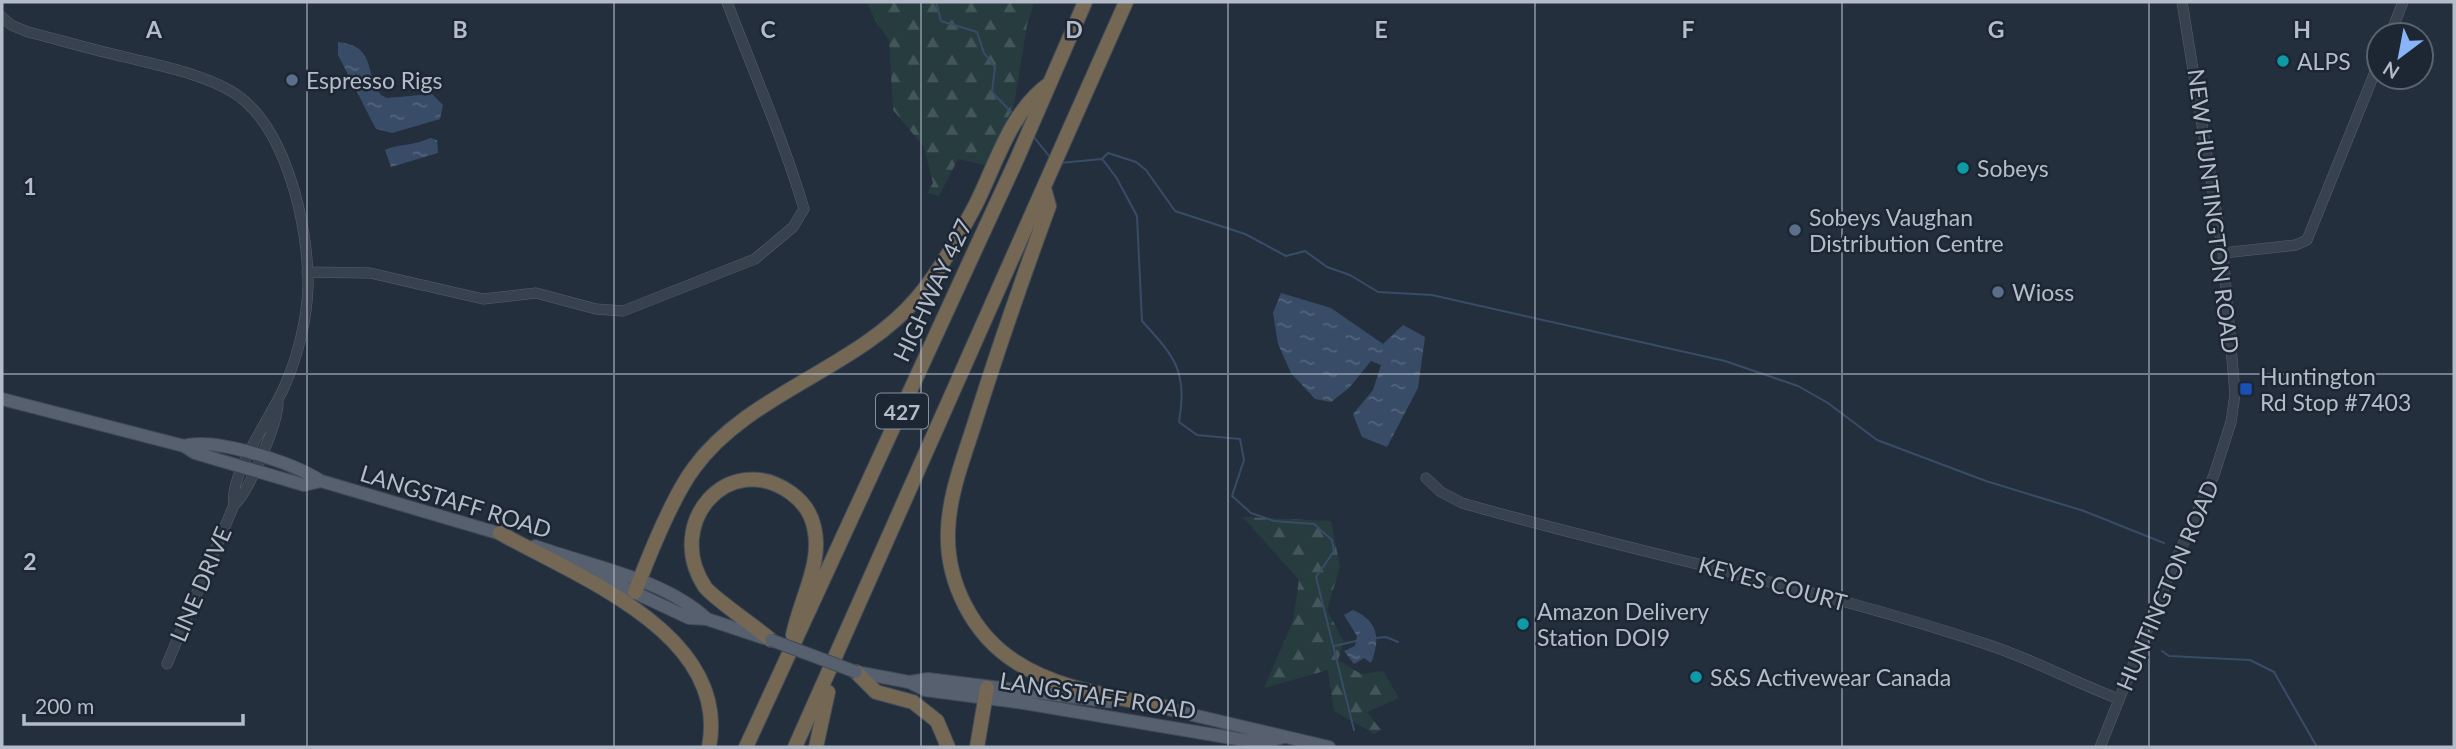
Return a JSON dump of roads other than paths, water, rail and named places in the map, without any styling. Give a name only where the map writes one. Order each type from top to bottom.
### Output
[{"type":"highway","name":"HIGHWAY 427","points":[[746,747],[1016,161],[1031,108],[1050,83],[1086,2]]},
{"type":"highway","name":"427","points":[[795,747],[1126,2]]},
{"type":"highway","points":[[637,587],[694,467],[739,425],[894,322],[936,272],[975,206],[1000,153],[1031,108]]},
{"type":"highway","points":[[1044,188],[1049,205],[1001,340],[955,488],[948,531],[953,571],[961,600],[984,636],[1015,662],[1050,681],[1168,708]]},
{"type":"highway","points":[[771,640],[707,590],[692,566],[689,540],[699,514],[714,493],[736,481],[757,479],[778,484],[802,500],[814,524],[817,552],[799,607],[788,660]]},
{"type":"highway","points":[[500,533],[603,588],[661,627],[688,660],[706,693],[709,747]]},
{"type":"highway","points":[[816,747],[820,719],[844,641]]},
{"type":"highway","points":[[856,672],[876,692],[913,702],[937,721],[948,747]]},
{"type":"highway","points":[[977,747],[986,694]]},
{"type":"main road","name":"LANGSTAFF ROAD","points":[[2,399],[184,446],[195,453],[304,485],[321,481]]},
{"type":"main road","name":"LANGSTAFF ROAD","points":[[184,446],[198,442],[255,456],[304,470],[321,481],[500,533],[579,562],[594,563],[637,587],[694,607],[707,619],[856,672],[909,682],[925,690],[1168,708],[1281,738],[1329,747]]},
{"type":"main road","name":"LANGSTAFF ROAD","points":[[986,694],[1024,703],[1238,739],[1264,742],[1281,738]]},
{"type":"street","points":[[307,272],[370,272],[483,299],[536,293],[596,309],[623,311],[755,259],[793,227],[804,209],[776,124],[765,103],[727,2]]},
{"type":"street","name":"NEW HUNTINGTON ROAD","points":[[2182,2],[2223,253],[2235,394],[2231,422]]},
{"type":"street","points":[[2396,21],[2403,2]]},
{"type":"street","points":[[2,17],[6,26]]},
{"type":"street","name":"LINE DRIVE","points":[[6,26],[176,70],[213,81],[235,93],[253,109],[278,146],[302,226],[308,289],[294,365],[278,403],[278,416],[233,496],[234,505],[167,664]]},
{"type":"street","points":[[2223,253],[2296,245],[2307,240],[2367,91]]},
{"type":"street","name":"HUNTINGTON ROAD","points":[[2099,747],[2214,475],[2231,422]]},
{"type":"street","name":"KEYES COURT","points":[[1426,478],[1441,492],[1462,503],[1621,547],[1689,561],[1958,635],[2011,653],[2119,699]]},
{"type":"water","points":[[338,42],[350,44],[364,54],[381,95],[387,98],[432,94],[443,105],[440,119],[392,133],[376,129],[338,55]]},
{"type":"water","points":[[430,138],[437,140],[438,153],[391,167],[385,150]]},
{"type":"water","points":[[1281,293],[1331,308],[1383,344],[1403,325],[1425,337],[1418,388],[1387,447],[1362,437],[1353,414],[1373,390],[1381,365],[1371,361],[1349,388],[1331,402],[1315,399],[1291,373],[1278,344],[1273,313]]},
{"type":"water","points":[[1353,610],[1368,619],[1375,631],[1376,646],[1371,663],[1364,658],[1354,664],[1344,651],[1355,646],[1357,636],[1344,615]]},
{"type":"waterway","points":[[936,2],[941,21],[977,32],[984,53],[995,67],[992,92],[1013,114]]},
{"type":"waterway","points":[[1033,136],[1049,156]]},
{"type":"waterway","points":[[1060,163],[1102,159],[1108,153],[1136,162],[1146,170],[1175,211],[1245,234],[1286,256],[1305,251],[1327,267],[1350,275],[1378,292],[1432,295],[1725,361],[1798,386],[1828,403],[1877,440],[1986,481],[2084,511],[2164,543]]},
{"type":"waterway","points":[[1103,160],[1116,177],[1137,216],[1142,321],[1163,345],[1176,366],[1182,390],[1179,422],[1197,435],[1240,439],[1244,460],[1232,496],[1251,513],[1274,521],[1314,524],[1332,540],[1334,551],[1316,577],[1354,730]]},
{"type":"waterway","points":[[1376,638],[1386,637],[1398,642]]},
{"type":"waterway","points":[[1334,646],[1356,641]]},
{"type":"waterway","points":[[2162,651],[2169,656],[2250,660],[2274,672],[2317,747]]},
{"type":"place","name":"ALPS","points":[[2283,61]]},
{"type":"place","name":"Espresso Rigs","points":[[292,80]]},
{"type":"place","name":"Sobeys","points":[[1963,168]]},
{"type":"place","name":"Sobeys Vaughan Distribution Centre","points":[[1795,230]]},
{"type":"place","name":"Wioss","points":[[1998,292]]},
{"type":"place","name":"Huntington Rd Stop #7403","points":[[2246,389]]},
{"type":"place","name":"Amazon Delivery Station DOI9","points":[[1523,624]]},
{"type":"place","name":"S&S Activewear Canada","points":[[1696,677]]}]
